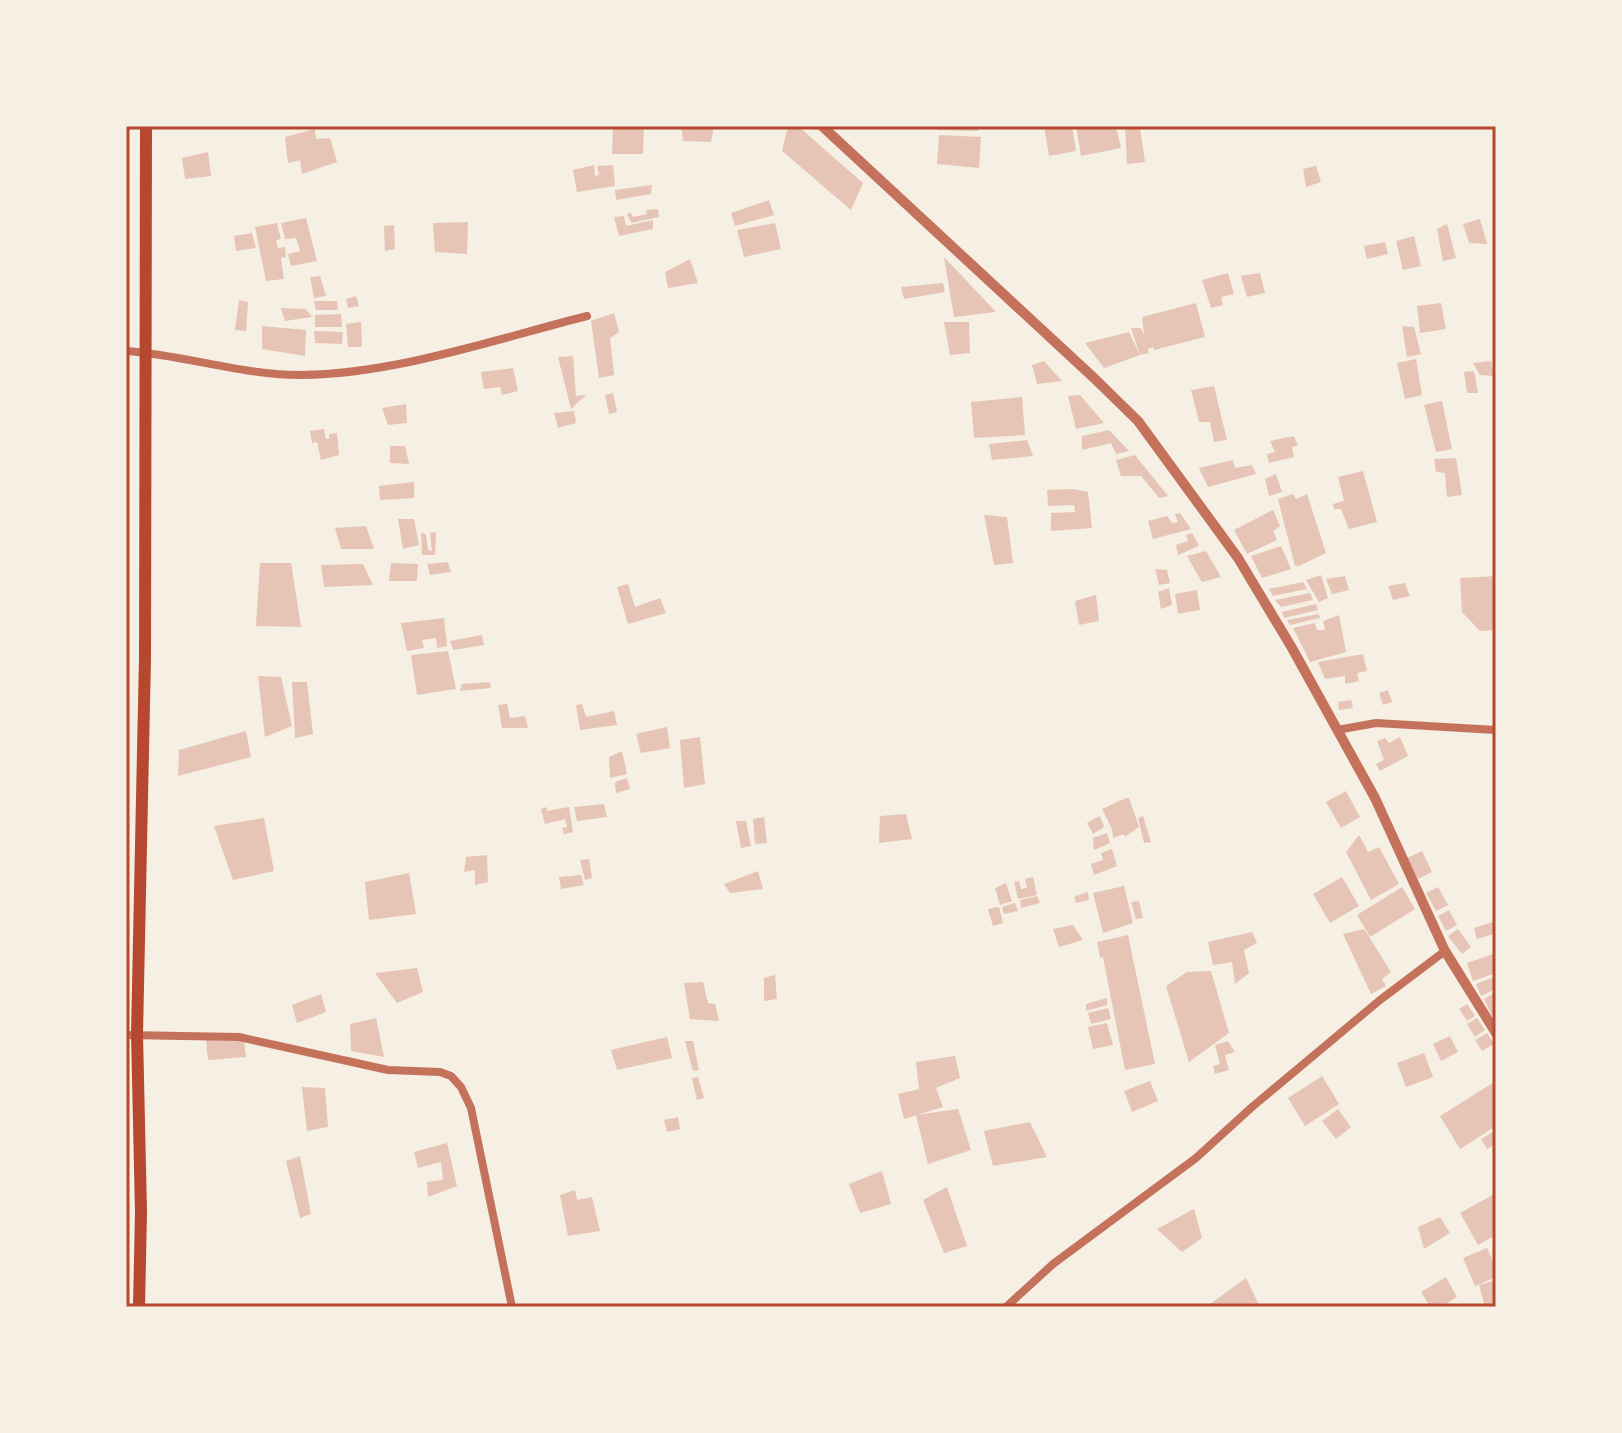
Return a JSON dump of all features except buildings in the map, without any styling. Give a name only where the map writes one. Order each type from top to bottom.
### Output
[{"type":"main road","points":[[139,1307],[141,1212],[132,1034],[145,657],[146,126]]},
{"type":"street","points":[[822,126],[1138,421],[1238,558],[1375,798],[1445,951],[1496,1033]]},
{"type":"street","points":[[126,351],[276,374],[332,373],[369,369],[453,351],[587,316]]},
{"type":"street","points":[[1337,730],[1376,723],[1496,730]]},
{"type":"street","points":[[1006,1307],[1053,1264],[1196,1158],[1380,1000],[1445,951]]},
{"type":"street","points":[[132,1034],[239,1037],[388,1070],[440,1072],[451,1076],[461,1087],[471,1108],[512,1307]]}]
